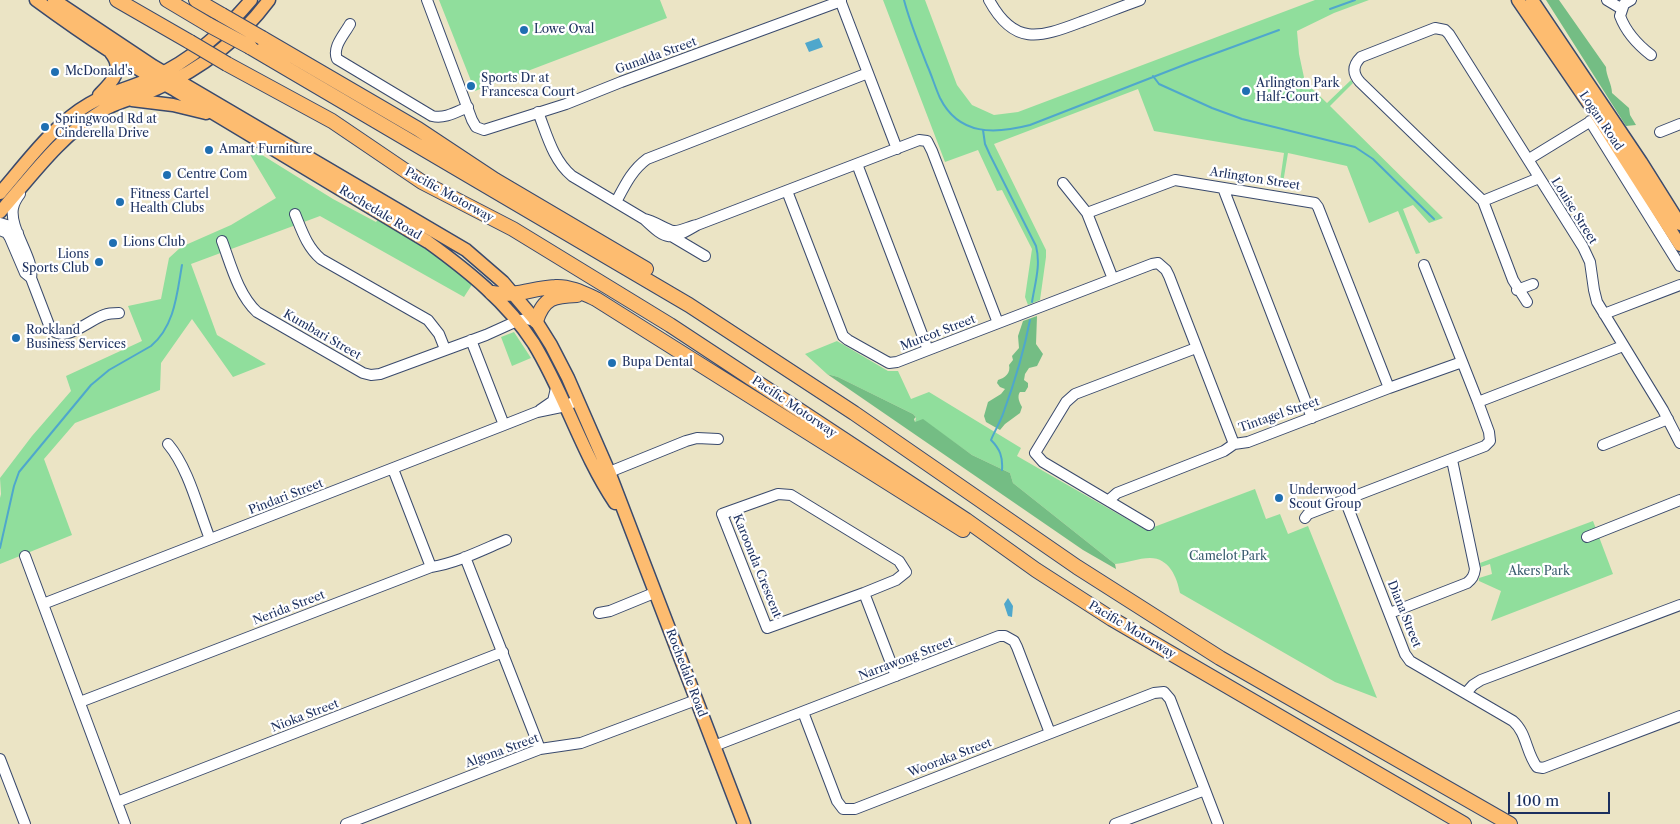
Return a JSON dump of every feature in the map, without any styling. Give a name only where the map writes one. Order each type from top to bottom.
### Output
[{"type":"highway","name":"Pacific Motorway","points":[[117,0],[227,64],[332,121],[422,182],[513,229],[670,325],[966,520],[1036,570],[1112,619],[1464,824]]},
{"type":"highway","name":"Pacific Motorway","points":[[167,0],[689,305],[854,413],[1077,567],[1220,658],[1510,824]]},
{"type":"highway","points":[[196,0],[356,92],[495,180],[659,277],[798,367],[854,413]]},
{"type":"highway","points":[[492,293],[514,295],[554,287],[568,288],[585,294],[872,472],[1073,603],[1112,619]]},
{"type":"highway","points":[[536,321],[541,307],[552,298],[585,294]]},
{"type":"main road","name":"Rochedale Road","points":[[36,0],[110,52],[203,96],[459,246],[494,273],[514,295],[536,321],[551,345],[571,403],[627,522],[744,824]]},
{"type":"main road","name":"Rochedale Road","points":[[54,0],[218,116],[428,242],[464,268],[492,293],[517,321],[534,345],[556,388],[571,403]]},
{"type":"main road","points":[[0,193],[64,122],[94,101],[109,94],[164,79],[237,15],[250,0]]},
{"type":"main road","points":[[203,96],[197,85],[196,76],[204,65],[245,29],[269,0]]},
{"type":"main road","name":"Logan Road","points":[[1518,0],[1594,119],[1680,245]]},
{"type":"main road","name":"Logan Road","points":[[1532,0],[1680,224]]},
{"type":"main road","points":[[94,101],[116,76],[116,61],[110,52]]},
{"type":"main road","points":[[0,212],[52,153],[71,134],[99,112],[129,99],[164,79],[216,54]]},
{"type":"main road","points":[[129,99],[173,105],[218,116]]},
{"type":"street","points":[[350,24],[335,48],[337,59],[432,116],[439,118],[468,107],[427,0]]},
{"type":"street","points":[[840,0],[897,149]]},
{"type":"street","name":"Gunalda Street","points":[[468,107],[474,123],[480,129],[493,129],[538,112],[566,104],[840,0]]},
{"type":"street","points":[[989,0],[998,16],[1015,30],[1036,36],[1053,33],[1140,0]]},
{"type":"street","points":[[1607,0],[1622,9]]},
{"type":"street","points":[[1631,0],[1622,9],[1620,16],[1625,27],[1635,40],[1651,55]]},
{"type":"street","name":"Louise Street","points":[[1482,201],[1360,82],[1356,77],[1354,68],[1356,62],[1361,57],[1435,28],[1440,28],[1449,34],[1583,247],[1590,262],[1595,296],[1668,419],[1680,443]]},
{"type":"street","points":[[616,202],[631,175],[647,159],[868,73]]},
{"type":"street","points":[[538,112],[556,158],[563,169],[644,219],[669,237],[920,140],[926,141],[932,151],[998,323]]},
{"type":"street","points":[[1529,159],[1594,119],[1680,266]]},
{"type":"street","points":[[1660,132],[1680,124]]},
{"type":"street","points":[[857,164],[928,350]]},
{"type":"street","points":[[1527,302],[1518,290],[1482,201],[1539,178]]},
{"type":"street","name":"Arlington Street","points":[[1087,213],[1175,180],[1315,203],[1389,388]]},
{"type":"street","points":[[26,183],[13,210],[18,234],[32,271],[31,278],[48,325],[57,333],[70,333],[104,315],[119,313]]},
{"type":"street","points":[[1063,183],[1087,213],[1114,279]]},
{"type":"street","points":[[1223,188],[1312,418]]},
{"type":"street","name":"Murcot Street","points":[[787,191],[843,336],[862,349],[889,363],[928,350],[1152,264],[1163,266],[1169,276],[1196,348]]},
{"type":"street","points":[[295,214],[307,243],[315,254],[428,320],[439,334],[445,349]]},
{"type":"street","points":[[0,222],[10,226],[18,234]]},
{"type":"street","points":[[673,234],[686,232],[697,225]]},
{"type":"street","points":[[0,230],[9,236],[25,273],[31,278]]},
{"type":"street","points":[[686,232],[685,237],[689,246]]},
{"type":"street","points":[[673,234],[705,256]]},
{"type":"street","name":"Kumbari Street","points":[[222,241],[243,296],[253,309],[363,373],[371,375],[380,374],[517,321],[527,319],[536,321]]},
{"type":"street","points":[[1305,518],[1308,514],[1452,460],[1484,446],[1490,441],[1489,432],[1478,402],[1424,265]]},
{"type":"street","points":[[1518,290],[1533,284]]},
{"type":"street","points":[[1604,314],[1680,285]]},
{"type":"street","points":[[471,340],[504,425]]},
{"type":"street","points":[[1478,402],[1623,346]]},
{"type":"street","points":[[1149,525],[1042,462],[1035,453],[1066,402],[1075,394],[1196,348],[1234,444]]},
{"type":"street","name":"Tintagel Street","points":[[1109,500],[1117,493],[1224,451],[1234,444],[1248,442],[1462,362]]},
{"type":"street","name":"Pindari Street","points":[[538,412],[553,400],[556,388]]},
{"type":"street","name":"Pindari Street","points":[[43,604],[538,412],[571,403]]},
{"type":"street","points":[[1603,444],[1668,419]]},
{"type":"street","points":[[604,474],[686,441],[697,438],[718,439]]},
{"type":"street","points":[[168,444],[176,454],[184,471],[210,539]]},
{"type":"street","points":[[1390,613],[1467,583],[1472,579],[1474,574],[1452,460]]},
{"type":"street","points":[[393,469],[431,567]]},
{"type":"street","name":"Karoonda Crescent","points":[[778,494],[791,495],[899,561],[906,572],[896,580],[864,593],[767,628],[722,514],[778,494]]},
{"type":"street","name":"Diana Street","points":[[1345,500],[1390,613],[1404,654],[1410,661],[1518,726],[1537,767],[1543,768],[1680,716]]},
{"type":"street","points":[[1587,537],[1680,500]]},
{"type":"street","name":"Nerida Street","points":[[80,702],[506,540]]},
{"type":"street","points":[[25,556],[125,824]]},
{"type":"street","points":[[465,557],[540,749]]},
{"type":"street","points":[[599,613],[610,611],[654,593]]},
{"type":"street","points":[[864,593],[896,676]]},
{"type":"street","points":[[1466,693],[1473,684],[1481,680],[1680,605]]},
{"type":"street","name":"Narrawong Street","points":[[714,746],[999,636],[1009,637],[1016,647],[1050,733]]},
{"type":"street","name":"Nioka Street","points":[[117,802],[502,652]]},
{"type":"street","name":"Wooraka Street","points":[[803,712],[836,801],[844,808],[855,809],[1154,693],[1164,692],[1170,699],[1205,790]]},
{"type":"street","name":"Algona Street","points":[[346,824],[540,749],[581,743],[696,700]]},
{"type":"street","points":[[1,766],[25,824]]},
{"type":"street","points":[[1115,824],[1205,790],[1218,824]]},
{"type":"green space","points":[[439,0],[660,0],[667,18],[475,91]]},
{"type":"green space","points":[[883,0],[925,0],[957,85],[972,105],[994,115],[1018,112],[1315,0],[1369,0],[1334,13],[1297,31],[1299,54],[1305,82],[1327,103],[1351,80],[1353,83],[1330,106],[1443,218],[1429,223],[1413,205],[1403,209],[1420,253],[1416,254],[1398,211],[1369,223],[1347,166],[1288,153],[1282,189],[1279,188],[1284,153],[1154,131],[1138,89],[994,144],[1046,250],[1040,300],[1028,305],[1025,297],[1032,249],[1002,190],[997,191],[978,150],[945,162]]},
{"type":"green space","points":[[1546,0],[1559,0],[1606,67],[1612,93],[1629,108],[1630,115],[1636,125],[1626,126]]},
{"type":"green space","points":[[246,145],[333,199],[376,222],[379,218],[438,255],[473,283],[464,297],[320,216],[191,264],[217,335],[266,364],[233,377],[192,319],[161,363],[160,390],[75,423],[44,459],[72,535],[0,564],[0,478],[32,436],[71,391],[66,376],[142,341],[128,306],[161,299],[169,258],[181,247],[231,225],[276,198]]},
{"type":"green space","points":[[1037,316],[1036,344],[1043,354],[1037,366],[1029,368],[1025,374],[1024,380],[1028,383],[1028,387],[1025,392],[1020,392],[1019,394],[1022,407],[1020,413],[1000,430],[986,422],[984,416],[988,402],[1001,394],[1005,389],[997,383],[998,380],[1008,373],[1009,365],[1013,360],[1012,356],[1019,348],[1018,336],[1023,321]]},
{"type":"green space","points":[[514,332],[531,358],[512,366],[501,337]]},
{"type":"green space","name":"Camelot Park","points":[[837,341],[888,371],[898,371],[911,399],[929,392],[1021,448],[1017,456],[1146,530],[1255,489],[1266,519],[1280,514],[1288,534],[1308,526],[1377,698],[1335,682],[1180,593],[1174,575],[1162,561],[1146,558],[1115,564],[1013,483],[1010,473],[972,455],[923,420],[915,423],[916,417],[913,414],[838,377],[827,374],[805,354]]},
{"type":"green space","points":[[827,374],[838,377],[913,414],[916,417],[914,419],[915,422],[923,419],[972,455],[1010,473],[1013,483],[1115,564],[1116,569],[1083,550]]},
{"type":"green space","name":"Akers Park","points":[[1593,521],[1613,574],[1491,621],[1501,591],[1479,581],[1479,578],[1492,574],[1490,564],[1481,567],[1480,563]]},
{"type":"water","points":[[819,38],[823,47],[809,52],[805,43]]},
{"type":"water","points":[[1008,598],[1013,606],[1012,617],[1008,616],[1004,604]]},
{"type":"waterway","points":[[904,0],[940,98],[948,110],[957,120],[968,126],[991,130],[1004,130],[1030,125],[1279,30]]},
{"type":"waterway","points":[[1330,9],[1355,0]]},
{"type":"waterway","points":[[1153,76],[1159,84],[1212,108],[1242,119],[1355,147],[1373,159],[1434,219]]},
{"type":"waterway","points":[[983,130],[985,144],[990,155],[1036,246],[1038,267],[1032,302]]},
{"type":"waterway","points":[[0,548],[19,472],[91,385],[109,370],[151,346],[159,338],[174,308],[182,265]]},
{"type":"waterway","points":[[1002,470],[1000,454],[991,440],[1003,415],[1012,388],[1030,320]]},
{"type":"place","name":"Lowe Oval","points":[[524,30]]},
{"type":"place","name":"McDonald's","points":[[55,72]]},
{"type":"place","name":"Sports Dr at Francesca Court","points":[[471,86]]},
{"type":"place","name":"Arlington Park Half-Court","points":[[1246,91]]},
{"type":"place","name":"Springwood Rd at Cinderella Drive","points":[[45,127]]},
{"type":"place","name":"Amart Furniture","points":[[209,150]]},
{"type":"place","name":"Centre Com","points":[[167,175]]},
{"type":"place","name":"Fitness Cartel Health Clubs","points":[[120,202]]},
{"type":"place","name":"Lions Club","points":[[113,243]]},
{"type":"place","name":"Lions Sports Club","points":[[99,262]]},
{"type":"place","name":"Rockland Business Services","points":[[16,338]]},
{"type":"place","name":"Bupa Dental","points":[[612,363]]},
{"type":"place","name":"Underwood Scout Group","points":[[1279,498]]}]
